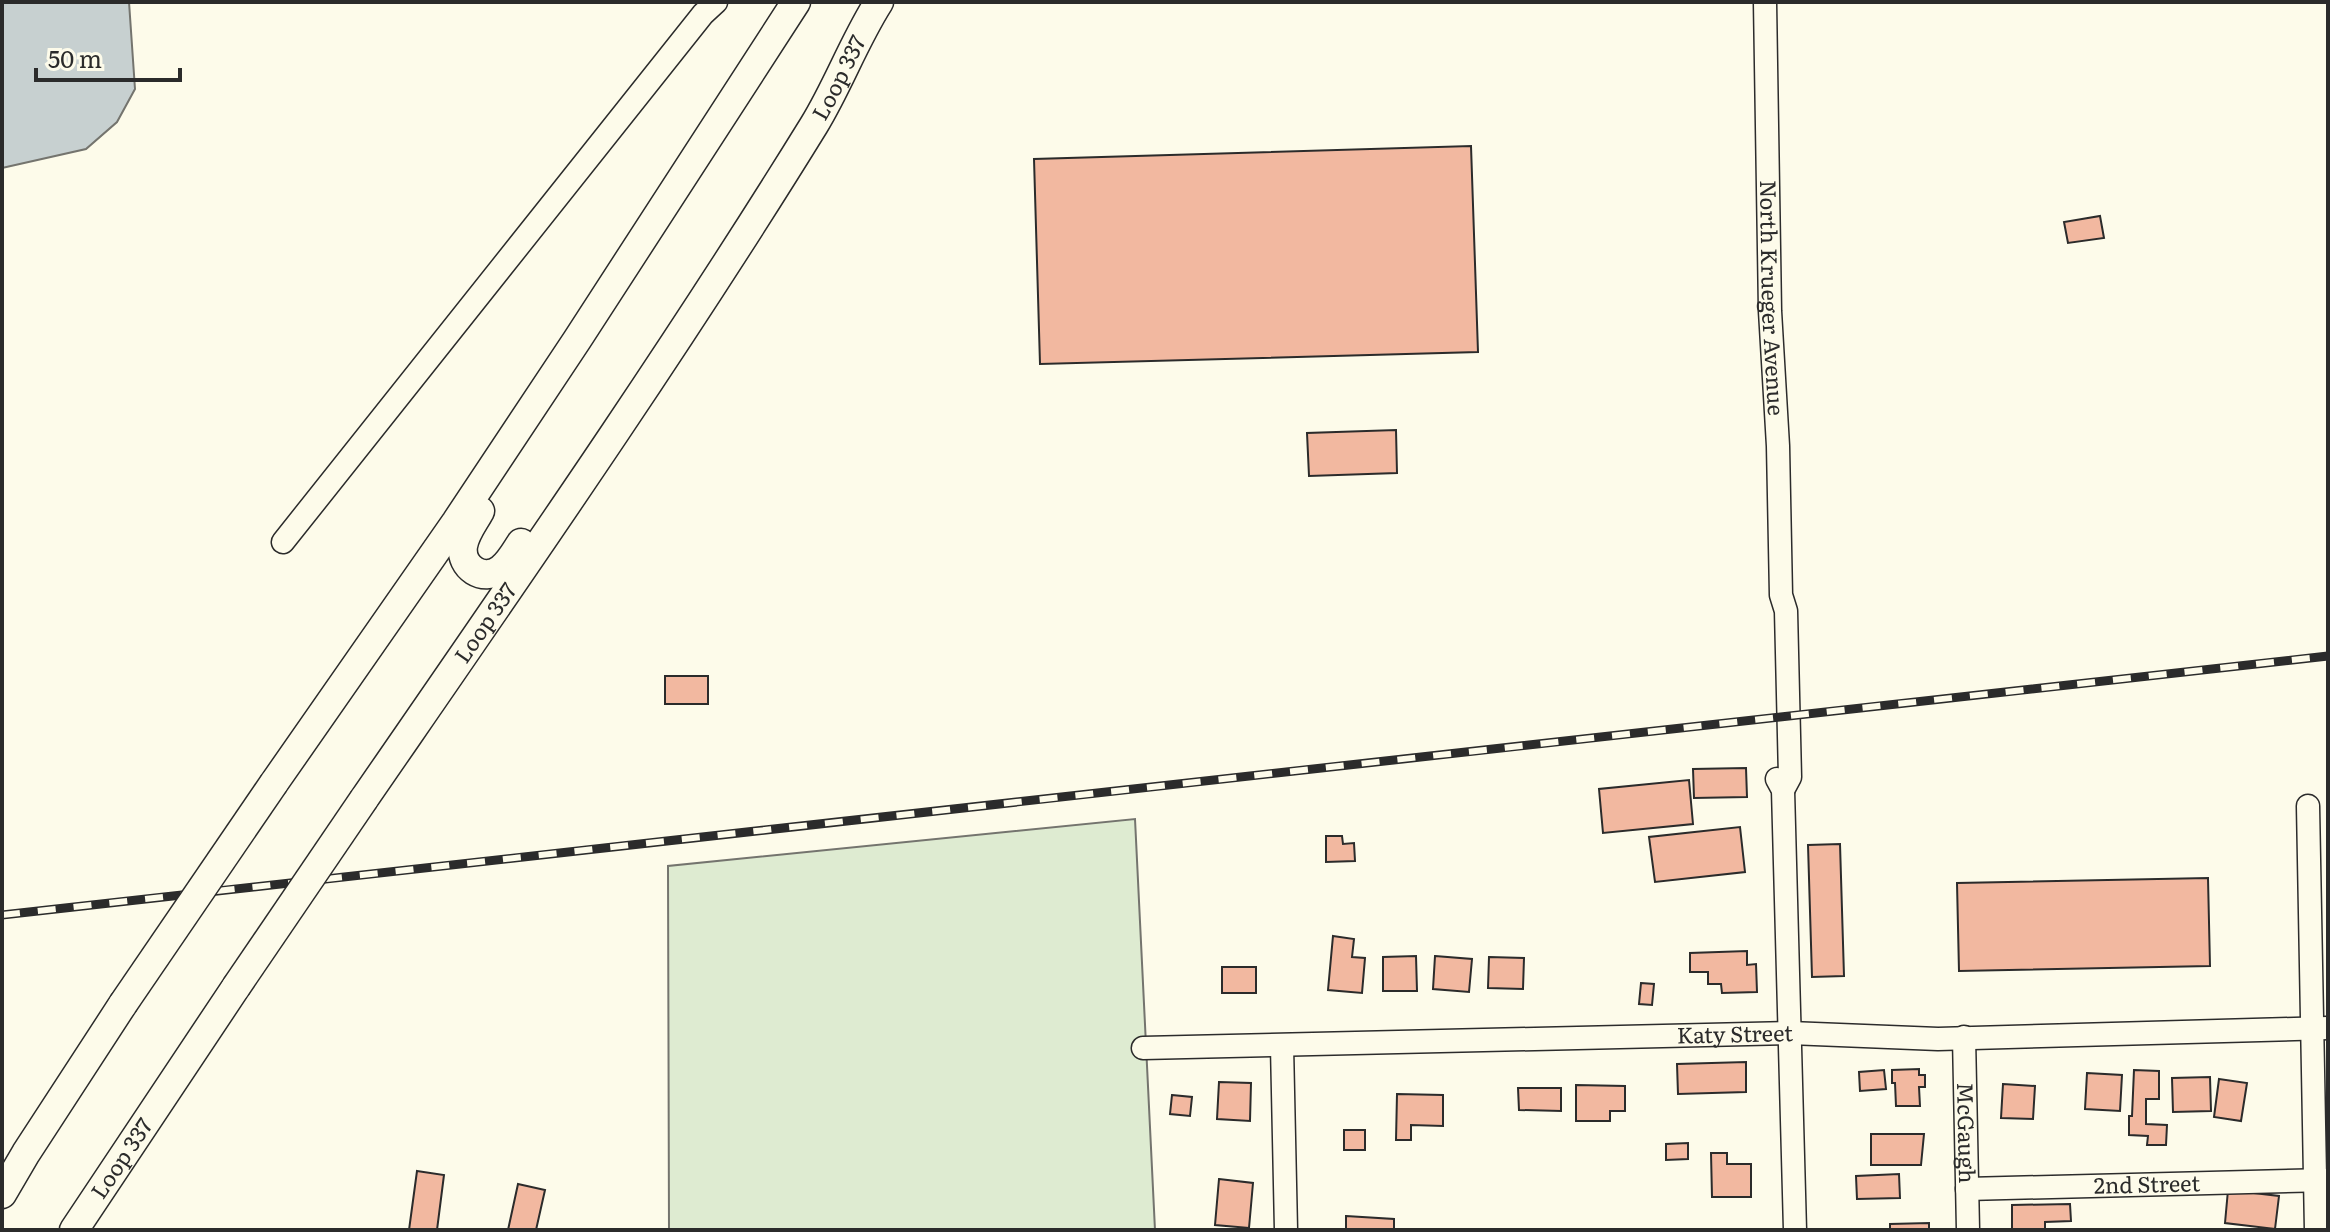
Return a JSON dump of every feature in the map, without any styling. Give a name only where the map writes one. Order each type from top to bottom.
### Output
[{"type":"main road","points":[[2,1194],[123,1004],[464,509],[796,2]]},
{"type":"main road","name":"Loop 337","points":[[74,1230],[236,987],[556,521],[743,236],[816,121],[877,2]]},
{"type":"main road","points":[[675,190],[631,285],[465,536],[462,549],[464,560],[472,570],[483,575],[502,569],[677,313],[743,236]]},
{"type":"street","points":[[283,542],[703,14],[716,2]]},
{"type":"street","name":"North Krueger Avenue","points":[[1765,2],[1770,311],[1778,446],[1781,595],[1775,613],[1776,776],[1783,790],[1795,1230]]},
{"type":"street","points":[[2308,806],[2320,1028],[2322,1180],[2316,1230]]},
{"type":"street","name":"Katy Street","points":[[1143,1048],[1790,1033],[1938,1039],[2320,1028]]},
{"type":"street","name":"McGaugh","points":[[1964,1037],[1968,1230]]},
{"type":"street","points":[[1282,1046],[1286,1230]]},
{"type":"street","name":"2nd Street","points":[[1967,1189],[2322,1180]]},
{"type":"green space","points":[[1135,819],[1155,1230],[669,1230],[668,866]]},
{"type":"shaded area","points":[[2,2],[129,2],[135,89],[117,122],[86,149],[2,168]]},
{"type":"building","points":[[1471,146],[1478,352],[1040,364],[1034,159]]},
{"type":"building","points":[[2100,216],[2104,238],[2068,243],[2064,222]]},
{"type":"building","points":[[1396,430],[1397,473],[1309,476],[1307,433]]},
{"type":"building","points":[[665,676],[708,676],[708,704],[665,704]]},
{"type":"building","points":[[1746,768],[1747,797],[1694,798],[1693,769]]},
{"type":"building","points":[[1689,780],[1693,824],[1603,833],[1599,789]]},
{"type":"building","points":[[1740,827],[1745,872],[1655,882],[1649,837]]},
{"type":"building","points":[[1326,836],[1342,836],[1343,844],[1354,843],[1355,861],[1326,862]]},
{"type":"building","points":[[1840,844],[1844,976],[1812,977],[1808,845]]},
{"type":"building","points":[[2208,878],[2210,966],[1959,971],[1957,883]]},
{"type":"building","points":[[1333,936],[1354,939],[1352,957],[1365,958],[1362,993],[1328,990]]},
{"type":"building","points":[[1747,951],[1747,965],[1756,964],[1757,992],[1722,993],[1721,984],[1708,984],[1708,972],[1690,972],[1690,953]]},
{"type":"building","points":[[1416,956],[1417,991],[1383,991],[1383,957]]},
{"type":"building","points":[[1435,956],[1472,959],[1469,992],[1433,989]]},
{"type":"building","points":[[1489,957],[1524,958],[1523,989],[1488,988]]},
{"type":"building","points":[[1222,967],[1256,967],[1256,993],[1222,993]]},
{"type":"building","points":[[1641,983],[1654,984],[1652,1005],[1639,1004]]},
{"type":"building","points":[[1746,1062],[1746,1092],[1678,1094],[1677,1064]]},
{"type":"building","points":[[1919,1069],[1919,1075],[1925,1075],[1925,1087],[1919,1087],[1920,1106],[1896,1106],[1892,1070]]},
{"type":"building","points":[[1884,1070],[1886,1089],[1860,1091],[1859,1072]]},
{"type":"building","points":[[2134,1070],[2159,1071],[2159,1099],[2146,1099],[2146,1124],[2167,1125],[2166,1145],[2147,1145],[2148,1136],[2129,1135]]},
{"type":"building","points":[[2087,1073],[2122,1075],[2120,1111],[2085,1109]]},
{"type":"building","points":[[2210,1077],[2211,1111],[2173,1112],[2172,1078]]},
{"type":"building","points":[[2219,1079],[2247,1083],[2241,1121],[2214,1117]]},
{"type":"building","points":[[1219,1082],[1251,1083],[1250,1121],[1217,1119]]},
{"type":"building","points":[[2003,1084],[2035,1086],[2033,1119],[2001,1118]]},
{"type":"building","points":[[1576,1085],[1625,1086],[1625,1111],[1610,1111],[1610,1121],[1576,1121]]},
{"type":"building","points":[[1518,1088],[1561,1088],[1561,1111],[1519,1110]]},
{"type":"building","points":[[1397,1094],[1443,1095],[1443,1126],[1411,1125],[1411,1140],[1396,1140]]},
{"type":"building","points":[[1172,1095],[1192,1097],[1190,1116],[1170,1114]]},
{"type":"building","points":[[1344,1130],[1365,1130],[1365,1150],[1344,1150]]},
{"type":"building","points":[[1871,1134],[1924,1134],[1921,1165],[1871,1165]]},
{"type":"building","points":[[1688,1143],[1688,1159],[1666,1160],[1666,1144]]},
{"type":"building","points":[[1711,1153],[1727,1153],[1727,1164],[1751,1164],[1751,1197],[1712,1197]]},
{"type":"building","points":[[417,1171],[444,1175],[437,1230],[409,1230]]},
{"type":"building","points":[[1899,1174],[1900,1198],[1857,1199],[1856,1176]]},
{"type":"building","points":[[1219,1179],[1253,1183],[1249,1228],[1215,1225]]},
{"type":"building","points":[[518,1184],[545,1190],[536,1230],[508,1230]]},
{"type":"building","points":[[2228,1190],[2279,1196],[2275,1229],[2225,1223]]},
{"type":"building","points":[[2070,1204],[2071,1221],[2045,1222],[2045,1230],[2012,1230],[2012,1205]]},
{"type":"building","points":[[1346,1216],[1394,1219],[1394,1229],[1408,1230],[1346,1230]]},
{"type":"building","points":[[1929,1223],[1929,1230],[1890,1230],[1890,1224]]},
{"type":"railway","points":[[2,915],[2328,656]]}]
